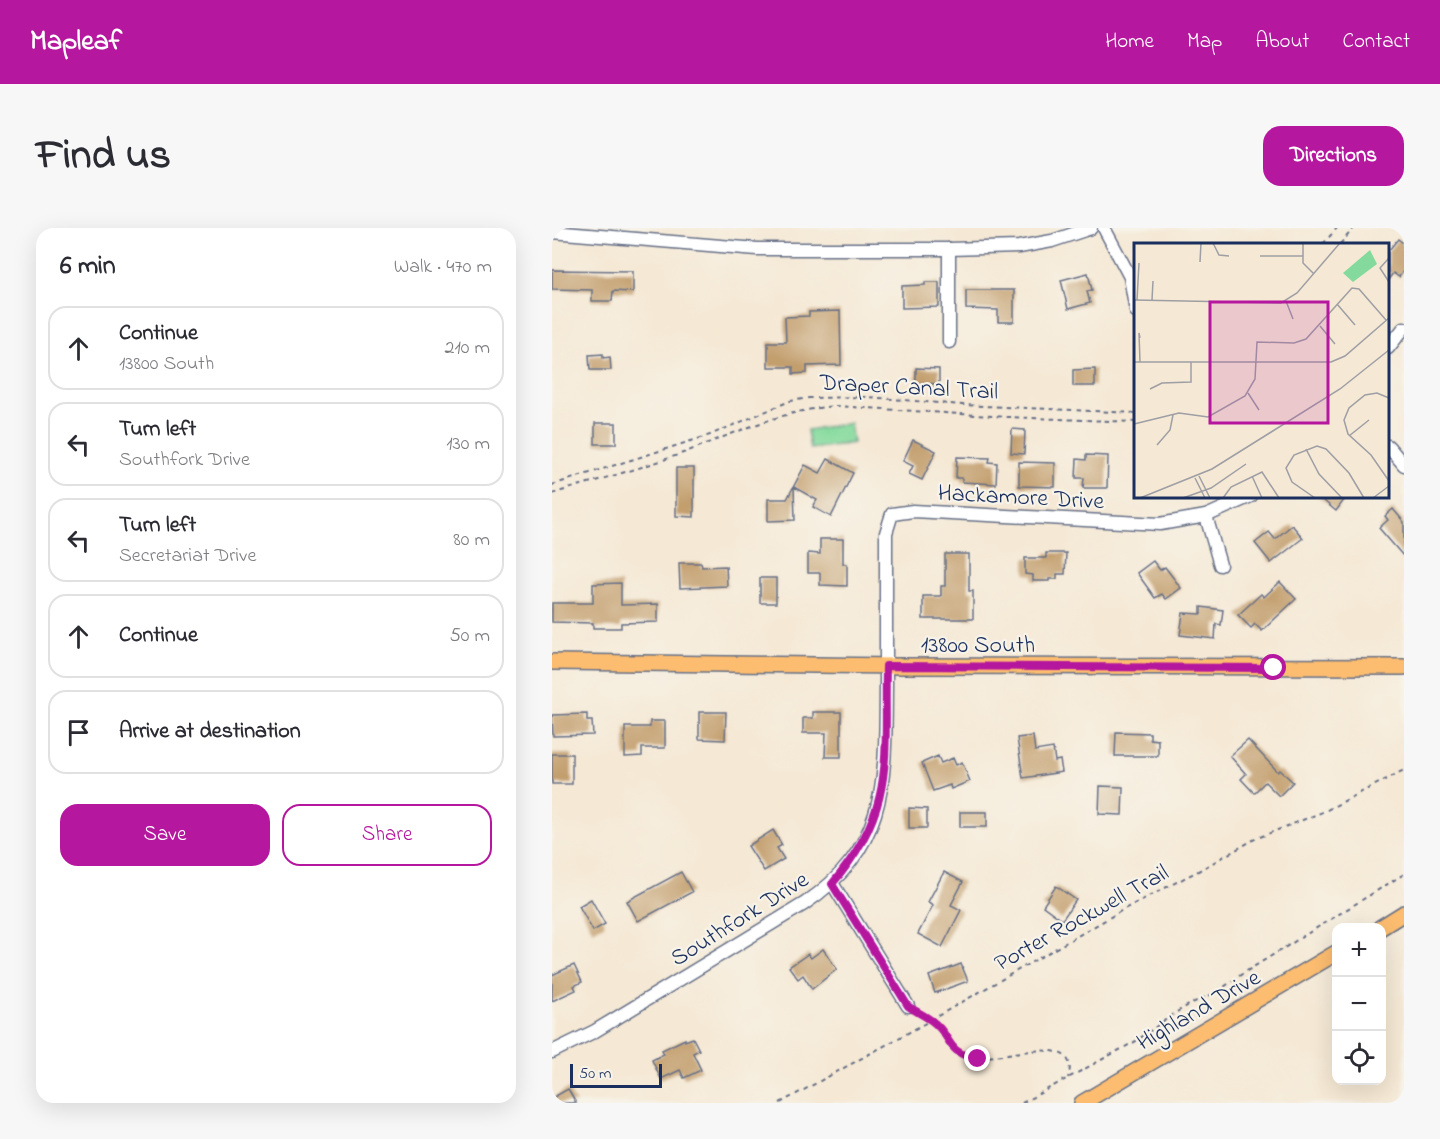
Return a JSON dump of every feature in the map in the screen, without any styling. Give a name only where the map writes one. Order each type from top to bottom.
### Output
[{"type":"main road","name":"13800 South","points":[[552,662],[886,666],[1404,667]]},
{"type":"main road","points":[[1386,924],[1404,913]]},
{"type":"main road","name":"Highland Drive","points":[[1082,1103],[1332,955]]},
{"type":"street","points":[[552,231],[757,249],[949,249],[1028,245],[1069,236],[1091,228]]},
{"type":"street","points":[[1104,228],[1130,277],[1134,300]]},
{"type":"street","points":[[949,249],[949,342]]},
{"type":"street","points":[[1389,347],[1404,328]]},
{"type":"street","points":[[1389,447],[1404,465]]},
{"type":"street","name":"Hackamore Drive","points":[[892,514],[914,511],[1149,524],[1182,522],[1206,516],[1246,498]]},
{"type":"street","name":"Southfork Drive","points":[[552,1052],[605,1025],[804,904],[832,884],[862,843],[879,800],[885,762],[886,533],[892,514]]},
{"type":"street","points":[[1206,516],[1220,565]]},
{"type":"street","points":[[832,884],[908,1006]]},
{"type":"path","points":[[1324,243],[1337,228]]},
{"type":"path","points":[[1341,243],[1354,228]]},
{"type":"path","name":"Draper Canal Trail","points":[[552,485],[710,435],[790,401],[809,398],[868,397],[962,405],[1134,413]]},
{"type":"path","points":[[552,494],[680,454],[745,429],[812,408],[836,406],[1007,417],[1134,422]]},
{"type":"path","name":"Porter Rockwell Trail","points":[[780,1103],[1128,907],[1255,839],[1325,811],[1404,770]]},
{"type":"path","points":[[1022,1103],[1136,1041],[1192,1003],[1217,992],[1242,974],[1404,874]]},
{"type":"path","points":[[908,1006],[931,1020],[952,1048],[968,1057],[978,1059],[1048,1050],[1062,1055],[1067,1060],[1070,1070],[1068,1078]]},
{"type":"green space","points":[[850,423],[853,443],[810,449],[807,430]]},
{"type":"building","points":[[1398,239],[1404,244],[1404,270],[1399,277],[1393,273],[1389,279],[1389,250]]},
{"type":"building","points":[[552,270],[633,271],[633,292],[613,291],[612,301],[592,301],[592,290],[552,289]]},
{"type":"building","points":[[1088,273],[1092,290],[1087,291],[1090,303],[1068,309],[1061,280]]},
{"type":"building","points":[[925,282],[939,282],[939,307],[902,308],[902,286],[925,285]]},
{"type":"building","points":[[966,290],[1014,290],[1014,322],[998,322],[998,310],[966,309]]},
{"type":"building","points":[[840,311],[841,365],[807,366],[807,373],[793,374],[793,367],[768,367],[768,342],[786,342],[785,317],[809,316],[809,312]]},
{"type":"building","points":[[603,354],[603,358],[610,357],[611,370],[590,370],[589,355]]},
{"type":"building","points":[[916,368],[939,369],[939,384],[916,383]]},
{"type":"building","points":[[1095,369],[1095,386],[1073,386],[1073,370]]},
{"type":"building","points":[[595,423],[616,423],[616,444],[595,444]]},
{"type":"building","points":[[1012,429],[1025,430],[1024,454],[1011,453]]},
{"type":"building","points":[[913,440],[936,451],[922,480],[909,474],[913,466],[903,461]]},
{"type":"building","points":[[1086,455],[1108,456],[1107,488],[1083,488],[1084,478],[1076,478],[1077,459],[1086,460]]},
{"type":"building","points":[[957,457],[990,458],[989,462],[997,463],[996,484],[962,482],[962,478],[956,478]]},
{"type":"building","points":[[828,459],[853,473],[831,517],[813,507],[817,500],[794,487],[795,520],[768,521],[768,499],[787,499],[805,465],[820,473]]},
{"type":"building","points":[[1019,462],[1055,463],[1055,487],[1019,486]]},
{"type":"building","points":[[676,468],[694,468],[694,517],[676,516]]},
{"type":"building","points":[[1320,498],[1346,498],[1336,511]]},
{"type":"building","points":[[1393,509],[1404,522],[1404,557],[1379,528],[1388,520],[1385,516]]},
{"type":"building","points":[[1292,525],[1303,538],[1271,563],[1255,543],[1269,532],[1275,539]]},
{"type":"building","points":[[820,539],[843,539],[843,564],[847,564],[847,586],[820,585],[820,573],[808,573],[808,553],[820,554]]},
{"type":"building","points":[[1046,553],[1066,553],[1065,574],[1057,574],[1057,579],[1049,579],[1049,581],[1033,581],[1033,575],[1025,574],[1025,558],[1046,558]]},
{"type":"building","points":[[945,554],[969,554],[969,591],[973,591],[973,619],[923,619],[923,596],[941,596],[941,586],[945,586]]},
{"type":"building","points":[[1153,561],[1160,570],[1165,567],[1181,588],[1166,599],[1162,594],[1155,598],[1137,573]]},
{"type":"building","points":[[679,563],[701,563],[702,567],[726,566],[727,586],[680,588]]},
{"type":"building","points":[[760,578],[776,578],[776,603],[760,603]]},
{"type":"building","points":[[1280,582],[1296,599],[1262,631],[1255,624],[1251,628],[1238,615],[1261,594],[1264,597]]},
{"type":"building","points":[[621,583],[621,605],[658,604],[658,622],[621,623],[621,628],[593,628],[593,623],[552,622],[552,603],[593,603],[593,584]]},
{"type":"building","points":[[1201,607],[1223,610],[1221,625],[1216,624],[1215,639],[1180,635],[1183,613],[1201,614]]},
{"type":"building","points":[[699,712],[726,712],[725,740],[699,739]]},
{"type":"building","points":[[813,712],[841,712],[841,757],[825,757],[826,733],[803,733],[803,718],[813,718]]},
{"type":"building","points":[[587,714],[587,721],[592,721],[593,735],[553,736],[552,715]]},
{"type":"building","points":[[650,721],[665,721],[665,748],[642,748],[642,756],[625,757],[625,727],[650,727]]},
{"type":"building","points":[[1116,732],[1150,733],[1150,739],[1158,740],[1158,756],[1115,756]]},
{"type":"building","points":[[1033,736],[1035,751],[1053,748],[1055,761],[1060,760],[1062,772],[1023,778],[1017,738]]},
{"type":"building","points":[[1248,740],[1278,772],[1280,770],[1293,782],[1279,796],[1265,782],[1254,793],[1241,779],[1246,774],[1230,756]]},
{"type":"building","points":[[552,754],[572,754],[572,784],[552,784]]},
{"type":"building","points":[[938,756],[941,763],[953,758],[956,765],[962,762],[970,781],[951,789],[950,785],[933,791],[922,763]]},
{"type":"building","points":[[1100,786],[1123,787],[1122,815],[1099,814]]},
{"type":"building","points":[[909,808],[927,809],[927,828],[909,828]]},
{"type":"building","points":[[960,812],[987,812],[987,827],[960,827]]},
{"type":"building","points":[[773,830],[782,845],[777,848],[784,859],[764,871],[748,846]]},
{"type":"building","points":[[681,872],[692,892],[638,921],[627,901]]},
{"type":"building","points":[[944,872],[963,882],[951,905],[961,910],[942,947],[918,934],[933,905],[928,902]]},
{"type":"building","points":[[1056,886],[1076,900],[1062,920],[1043,906]]},
{"type":"building","points":[[591,899],[605,924],[593,931],[579,906]]},
{"type":"building","points":[[823,949],[837,969],[812,989],[803,975],[798,979],[789,967],[808,954],[811,958]]},
{"type":"building","points":[[961,964],[968,981],[935,993],[929,976]]},
{"type":"building","points":[[574,965],[582,982],[574,986],[576,990],[552,1001],[552,975]]},
{"type":"building","points":[[693,1038],[699,1050],[693,1053],[701,1070],[684,1078],[680,1070],[661,1079],[652,1060],[664,1054],[662,1050],[685,1039],[685,1041]]},
{"type":"building","points":[[568,1089],[576,1103],[552,1103],[552,1098]]},
{"type":"route","points":[[978,1059],[968,1057],[952,1048],[931,1020],[908,1006],[832,884],[862,843],[875,815],[883,785],[886,755],[886,666],[1274,668]]}]
